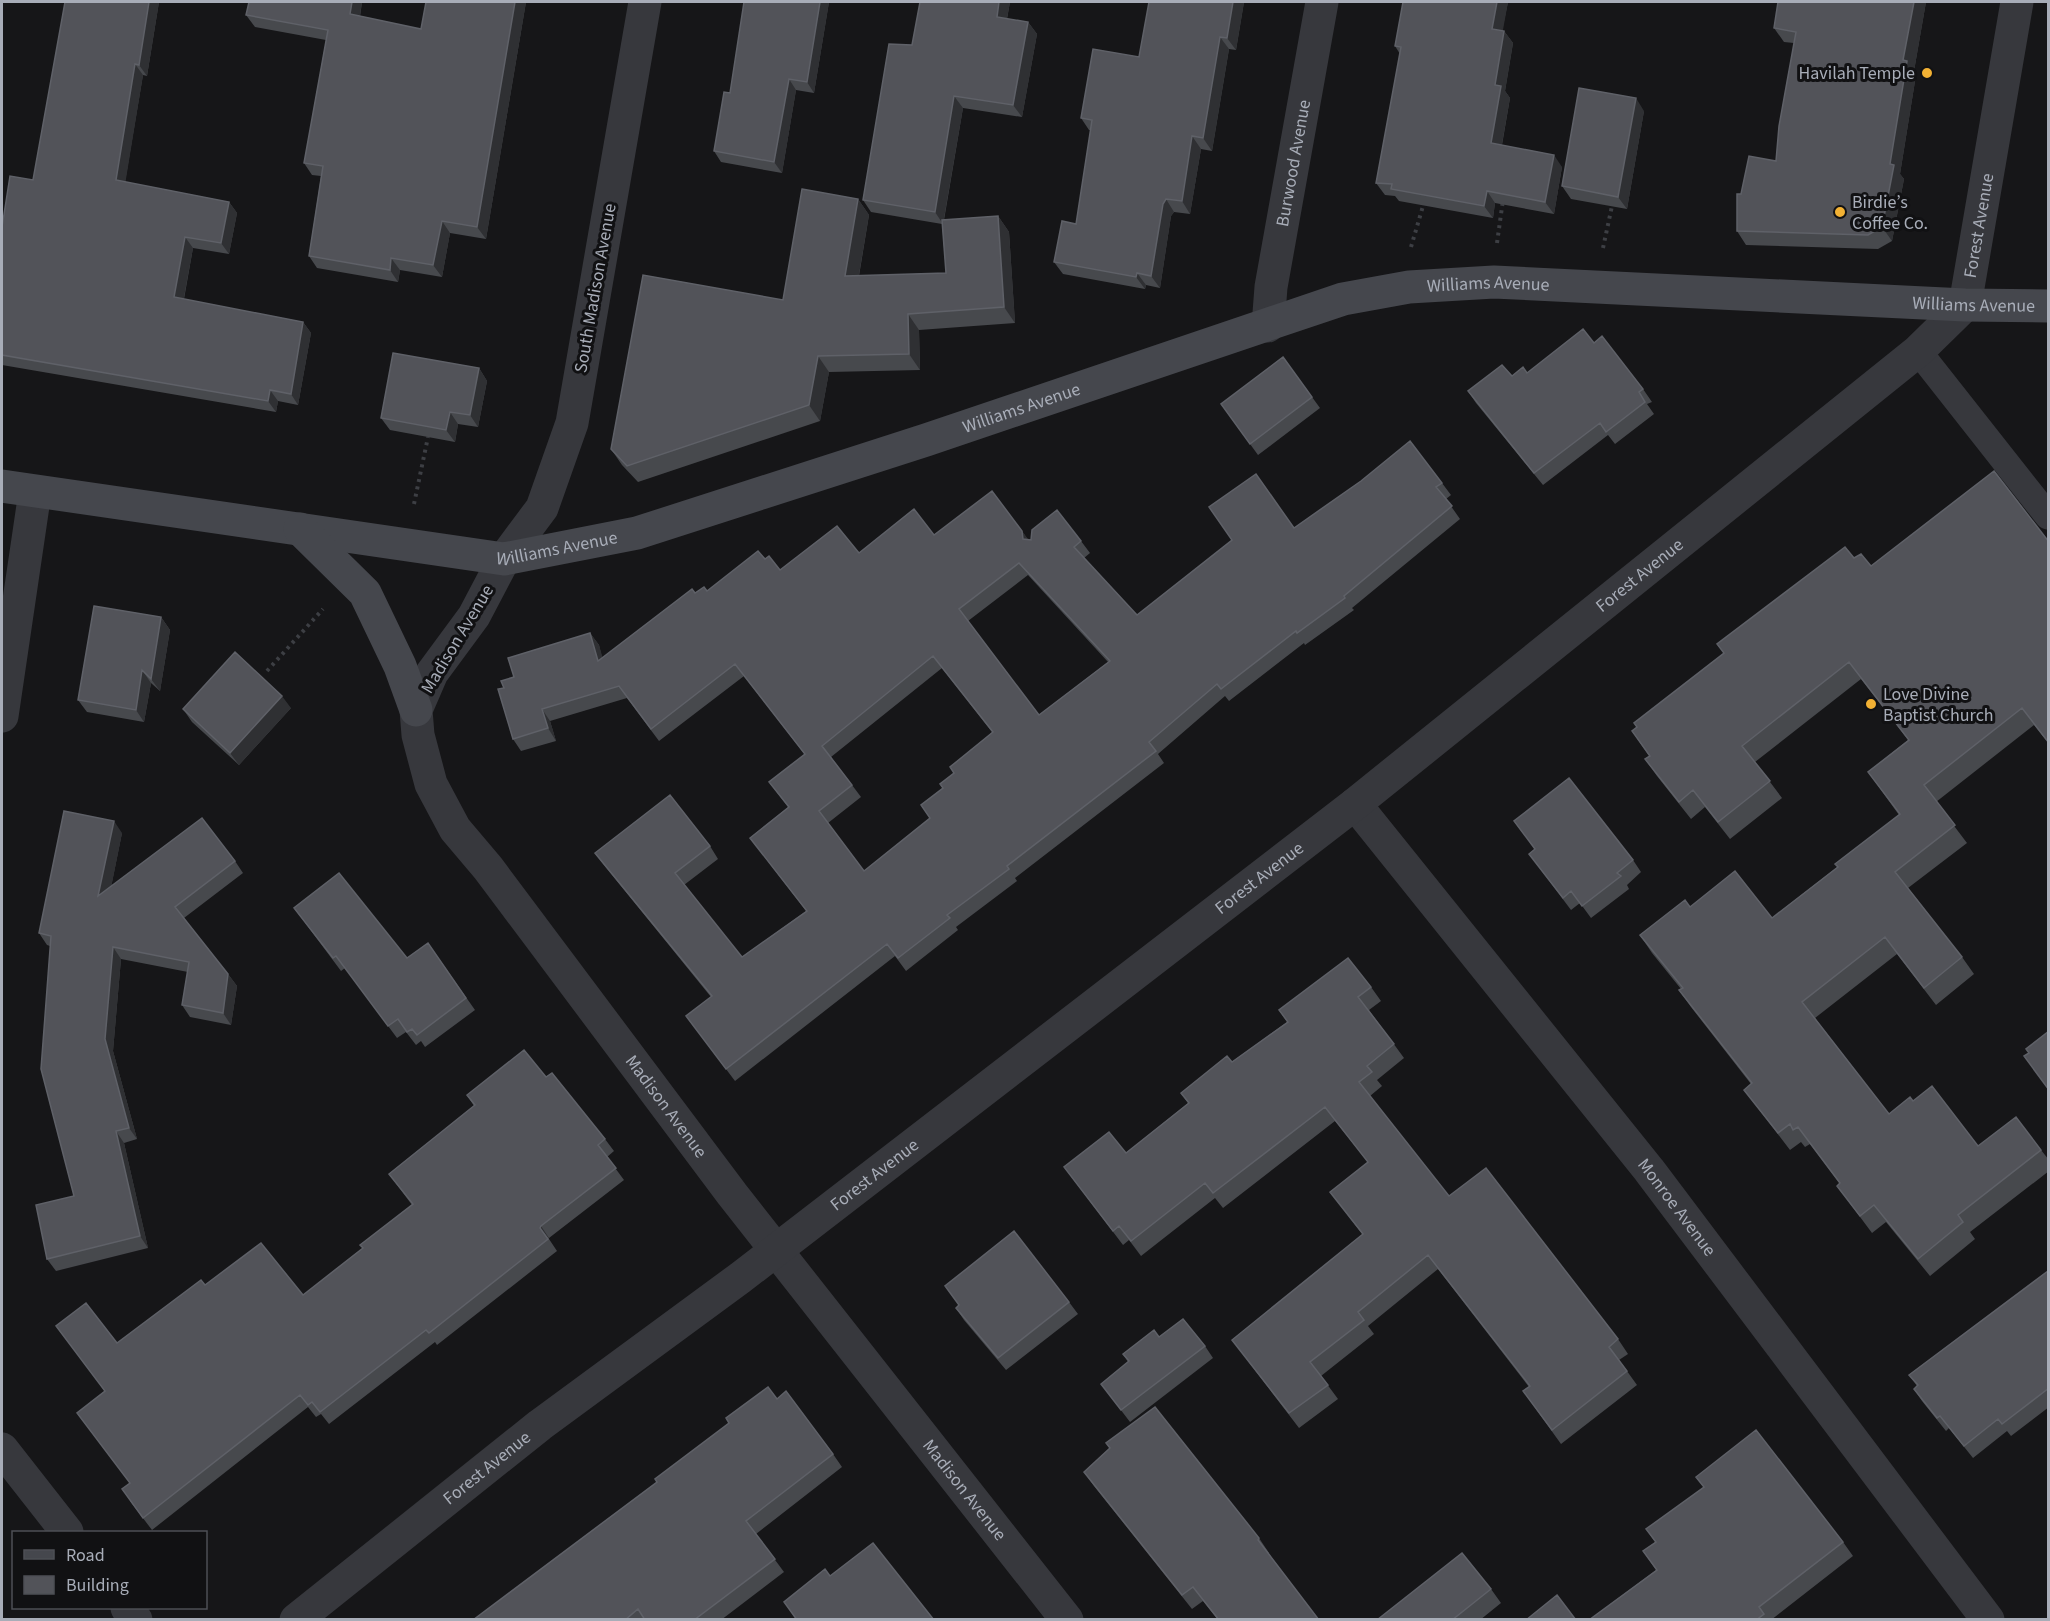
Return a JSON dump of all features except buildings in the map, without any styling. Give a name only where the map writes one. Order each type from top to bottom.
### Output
[{"type":"street","name":"South Madison Avenue","points":[[504,559],[542,508],[572,423],[645,2]]},
{"type":"street","name":"Burwood Avenue","points":[[1268,326],[1271,287],[1322,2]]},
{"type":"street","name":"Forest Avenue","points":[[296,1620],[540,1425],[777,1249],[1355,804],[1918,351],[1965,305],[2017,2]]},
{"type":"street","name":"Williams Avenue","points":[[2,486],[504,559],[637,533],[937,437],[1343,299],[1409,287],[1494,282],[1965,305],[2049,306]]},
{"type":"street","points":[[2,716],[35,492]]},
{"type":"street","points":[[300,529],[365,593],[400,666],[416,710]]},
{"type":"street","name":"Madison Avenue","points":[[504,559],[474,616],[432,673],[416,710],[418,735],[431,784],[455,829],[488,868],[725,1184],[1067,1620]]},
{"type":"street","name":"Monroe Avenue","points":[[1355,804],[1649,1170],[1988,1620]]},
{"type":"street","points":[[2,1449],[65,1531]]},
{"type":"lane","points":[[1918,351],[2049,516]]},
{"type":"path","points":[[1494,282],[1505,188]]},
{"type":"path","points":[[414,506],[428,437]]},
{"type":"path","points":[[267,671],[328,604]]},
{"type":"place","name":"Havilah Temple","points":[[1927,73]]},
{"type":"place","name":"Birdie’s Coffee Co.","points":[[1840,212]]},
{"type":"place","name":"Love Divine Baptist Church","points":[[1871,704]]}]
